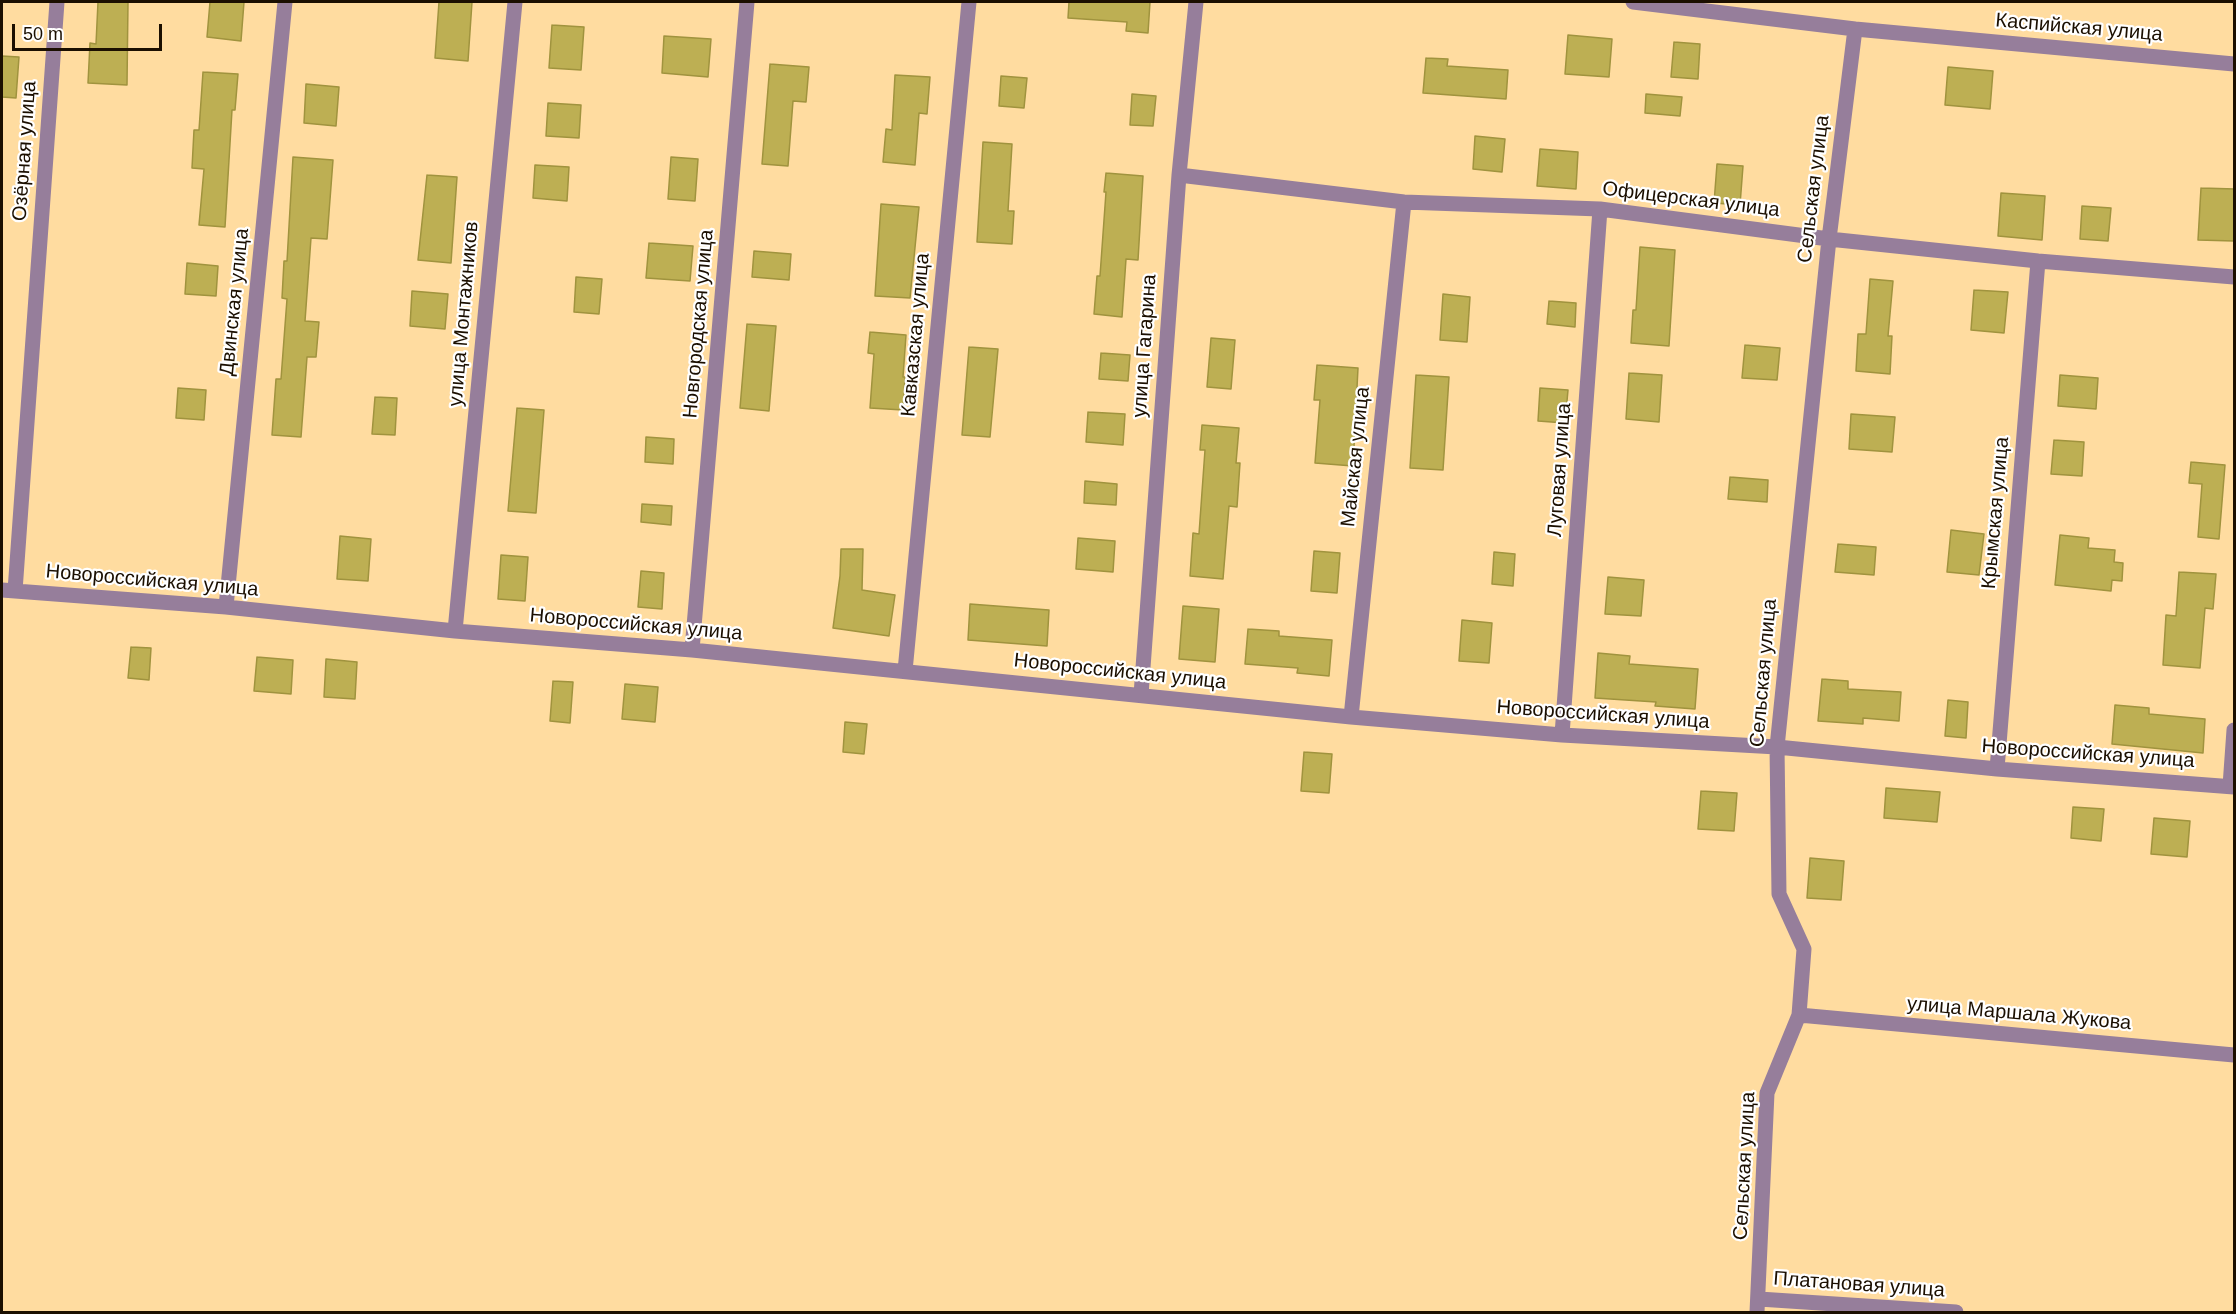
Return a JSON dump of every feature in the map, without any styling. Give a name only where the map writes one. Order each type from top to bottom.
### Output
[{"type":"street","name":"Озёрная улица","points":[[8,590],[57,2]]},
{"type":"street","name":"Двинская улица","points":[[226,607],[285,2]]},
{"type":"street","name":"улица Монтажников","points":[[454,631],[515,2]]},
{"type":"street","name":"Новгородская улица","points":[[692,650],[747,2]]},
{"type":"street","name":"Кавказская улица","points":[[905,672],[969,2]]},
{"type":"street","name":"улица Гагарина","points":[[1141,695],[1179,175],[1196,2]]},
{"type":"street","name":"Каспийская улица","points":[[1633,2],[1855,28],[2235,64]]},
{"type":"street","name":"Сельская улица","points":[[1758,1306],[1767,1093],[1799,1015],[1804,949],[1779,894],[1778,747],[1828,239],[1855,28]]},
{"type":"street","name":"Офицерская улица","points":[[1179,175],[1404,202],[1600,208],[1828,239],[2038,261],[2235,277]]},
{"type":"street","name":"Майская улица","points":[[1351,717],[1404,202]]},
{"type":"street","name":"Луговая улица","points":[[1562,735],[1600,208]]},
{"type":"street","name":"Крымская улица","points":[[1997,769],[2038,261]]},
{"type":"street","name":"Новороссийская улица","points":[[8,590],[226,607],[454,631],[692,650],[1351,717],[1562,735],[1778,747],[1997,769],[2232,787]]},
{"type":"street","points":[[2232,787],[2235,730]]},
{"type":"street","name":"улица Маршала Жукова","points":[[1799,1015],[2235,1055]]},
{"type":"street","name":"Платановая улица","points":[[1758,1306],[1956,1312]]},
{"type":"building","points":[[98,2],[128,2],[127,85],[88,83],[90,43],[96,44]]},
{"type":"building","points":[[210,2],[244,2],[241,41],[207,37]]},
{"type":"building","points":[[439,2],[472,2],[468,61],[435,58]]},
{"type":"building","points":[[1069,2],[1150,2],[1148,33],[1126,31],[1127,22],[1068,18]]},
{"type":"building","points":[[552,25],[584,27],[581,70],[549,68]]},
{"type":"building","points":[[1568,35],[1612,39],[1609,77],[1565,74]]},
{"type":"building","points":[[664,36],[711,39],[708,77],[662,73]]},
{"type":"building","points":[[1674,42],[1700,44],[1698,79],[1671,77]]},
{"type":"building","points":[[2,56],[19,57],[16,98],[2,97]]},
{"type":"building","points":[[1426,58],[1448,59],[1447,66],[1508,70],[1506,99],[1423,93]]},
{"type":"building","points":[[770,64],[809,67],[806,102],[793,101],[788,166],[762,164]]},
{"type":"building","points":[[1948,67],[1993,71],[1990,109],[1945,105]]},
{"type":"building","points":[[203,72],[238,74],[235,110],[232,110],[225,227],[199,225],[204,169],[192,168],[194,130],[199,130]]},
{"type":"building","points":[[895,75],[930,77],[927,114],[919,113],[915,165],[883,162],[886,129],[892,130]]},
{"type":"building","points":[[1001,76],[1027,78],[1024,108],[999,106]]},
{"type":"building","points":[[306,84],[339,87],[336,126],[304,123]]},
{"type":"building","points":[[1132,94],[1156,96],[1153,126],[1130,125]]},
{"type":"building","points":[[1646,94],[1682,97],[1680,116],[1645,113]]},
{"type":"building","points":[[548,103],[581,105],[579,138],[546,136]]},
{"type":"building","points":[[1475,136],[1505,139],[1502,172],[1473,169]]},
{"type":"building","points":[[983,142],[1012,144],[1008,211],[1014,211],[1012,244],[977,242]]},
{"type":"building","points":[[1540,149],[1578,152],[1576,189],[1537,186]]},
{"type":"building","points":[[293,157],[333,160],[327,239],[311,238],[305,321],[319,322],[316,357],[307,357],[301,437],[272,435],[276,379],[281,379],[287,299],[282,298],[284,261],[287,261]]},
{"type":"building","points":[[671,157],[698,159],[695,201],[668,199]]},
{"type":"building","points":[[1717,164],[1743,166],[1740,205],[1714,203]]},
{"type":"building","points":[[535,165],[569,167],[567,201],[533,198]]},
{"type":"building","points":[[1106,173],[1143,176],[1138,260],[1126,259],[1122,317],[1094,314],[1097,276],[1100,276]]},
{"type":"building","points":[[427,175],[457,177],[451,263],[418,260]]},
{"type":"building","points":[[2201,188],[2235,189],[2234,241],[2198,240]]},
{"type":"building","points":[[2001,193],[2045,196],[2042,240],[1998,236]]},
{"type":"building","points":[[881,204],[919,207],[910,298],[875,296]]},
{"type":"building","points":[[2082,206],[2111,208],[2108,241],[2080,239]]},
{"type":"building","points":[[649,243],[693,246],[690,281],[646,278]]},
{"type":"building","points":[[1640,247],[1675,250],[1669,346],[1631,343],[1633,310],[1636,310]]},
{"type":"building","points":[[754,251],[791,254],[789,280],[752,277]]},
{"type":"building","points":[[187,263],[218,266],[216,296],[185,294]]},
{"type":"building","points":[[576,277],[602,279],[599,314],[574,312]]},
{"type":"building","points":[[1870,279],[1893,281],[1888,336],[1892,336],[1890,374],[1856,371],[1858,334],[1866,334]]},
{"type":"building","points":[[1974,290],[2008,292],[2004,333],[1971,330]]},
{"type":"building","points":[[412,291],[448,294],[445,329],[410,326]]},
{"type":"building","points":[[1443,294],[1470,297],[1467,342],[1440,340]]},
{"type":"building","points":[[1549,301],[1576,303],[1575,327],[1547,324]]},
{"type":"building","points":[[747,324],[776,326],[769,411],[740,408]]},
{"type":"building","points":[[870,332],[906,335],[903,410],[870,408],[874,354],[868,353]]},
{"type":"building","points":[[1211,338],[1235,340],[1231,389],[1207,387]]},
{"type":"building","points":[[1745,345],[1780,348],[1777,380],[1742,378]]},
{"type":"building","points":[[969,347],[998,349],[990,437],[962,435]]},
{"type":"building","points":[[1101,353],[1130,355],[1128,381],[1099,379]]},
{"type":"building","points":[[1317,365],[1358,368],[1353,466],[1315,463],[1320,400],[1314,400]]},
{"type":"building","points":[[1629,373],[1662,375],[1659,422],[1626,419]]},
{"type":"building","points":[[1416,375],[1449,377],[1443,470],[1410,468]]},
{"type":"building","points":[[2060,375],[2098,378],[2096,409],[2058,406]]},
{"type":"building","points":[[178,388],[206,390],[204,420],[176,418]]},
{"type":"building","points":[[1540,388],[1568,390],[1565,423],[1538,421]]},
{"type":"building","points":[[375,397],[397,398],[395,435],[372,434]]},
{"type":"building","points":[[517,408],[544,410],[536,513],[508,511]]},
{"type":"building","points":[[1088,412],[1125,414],[1123,445],[1086,442]]},
{"type":"building","points":[[1851,414],[1895,417],[1892,452],[1849,449]]},
{"type":"building","points":[[1202,425],[1239,428],[1236,463],[1240,463],[1237,507],[1229,506],[1223,579],[1190,576],[1193,533],[1199,534],[1205,450],[1200,450]]},
{"type":"building","points":[[646,437],[674,439],[673,464],[645,462]]},
{"type":"building","points":[[2054,440],[2084,442],[2082,476],[2051,474]]},
{"type":"building","points":[[2191,462],[2225,465],[2219,539],[2198,537],[2202,484],[2189,483]]},
{"type":"building","points":[[1730,477],[1768,480],[1767,502],[1728,499]]},
{"type":"building","points":[[1085,481],[1117,484],[1116,505],[1084,503]]},
{"type":"building","points":[[642,504],[672,506],[671,525],[641,522]]},
{"type":"building","points":[[1951,530],[1984,534],[1979,575],[1947,572]]},
{"type":"building","points":[[2060,535],[2089,538],[2088,548],[2115,550],[2114,562],[2123,563],[2122,581],[2112,580],[2111,591],[2055,585]]},
{"type":"building","points":[[340,536],[371,539],[368,581],[337,579]]},
{"type":"building","points":[[1078,538],[1115,541],[1113,572],[1076,569]]},
{"type":"building","points":[[1838,544],[1876,547],[1874,575],[1835,572]]},
{"type":"building","points":[[841,549],[863,549],[862,590],[895,595],[889,636],[833,628]]},
{"type":"building","points":[[1314,551],[1340,553],[1337,593],[1311,591]]},
{"type":"building","points":[[1494,552],[1515,554],[1513,586],[1492,584]]},
{"type":"building","points":[[501,555],[528,557],[525,601],[498,599]]},
{"type":"building","points":[[641,571],[664,573],[662,609],[638,607]]},
{"type":"building","points":[[2179,572],[2216,574],[2213,609],[2205,608],[2200,668],[2163,665],[2166,615],[2176,616]]},
{"type":"building","points":[[1608,577],[1644,580],[1641,616],[1605,614]]},
{"type":"building","points":[[970,604],[1049,610],[1047,646],[968,640]]},
{"type":"building","points":[[1183,606],[1219,609],[1215,662],[1179,659]]},
{"type":"building","points":[[1462,620],[1492,623],[1489,663],[1459,661]]},
{"type":"building","points":[[1248,629],[1279,631],[1279,636],[1332,640],[1329,676],[1297,673],[1298,668],[1245,664]]},
{"type":"building","points":[[131,647],[151,648],[149,680],[128,678]]},
{"type":"building","points":[[1598,653],[1630,656],[1629,664],[1698,669],[1695,709],[1655,706],[1656,702],[1595,698]]},
{"type":"building","points":[[257,657],[293,660],[291,694],[254,691]]},
{"type":"building","points":[[326,659],[357,662],[355,699],[324,697]]},
{"type":"building","points":[[1822,679],[1848,681],[1848,689],[1901,692],[1899,721],[1863,718],[1863,724],[1818,721]]},
{"type":"building","points":[[553,681],[573,682],[570,723],[550,721]]},
{"type":"building","points":[[625,684],[658,687],[655,722],[622,719]]},
{"type":"building","points":[[1948,700],[1968,702],[1966,738],[1945,736]]},
{"type":"building","points":[[2115,705],[2149,708],[2149,714],[2205,719],[2203,753],[2112,744]]},
{"type":"building","points":[[845,722],[867,724],[864,754],[843,752]]},
{"type":"building","points":[[1304,752],[1332,754],[1329,793],[1301,791]]},
{"type":"building","points":[[1886,788],[1940,792],[1937,822],[1884,818]]},
{"type":"building","points":[[1701,791],[1737,793],[1734,831],[1698,829]]},
{"type":"building","points":[[2073,807],[2104,809],[2101,841],[2071,838]]},
{"type":"building","points":[[2154,818],[2190,821],[2187,857],[2151,854]]},
{"type":"building","points":[[1810,858],[1844,861],[1841,900],[1807,898]]}]
